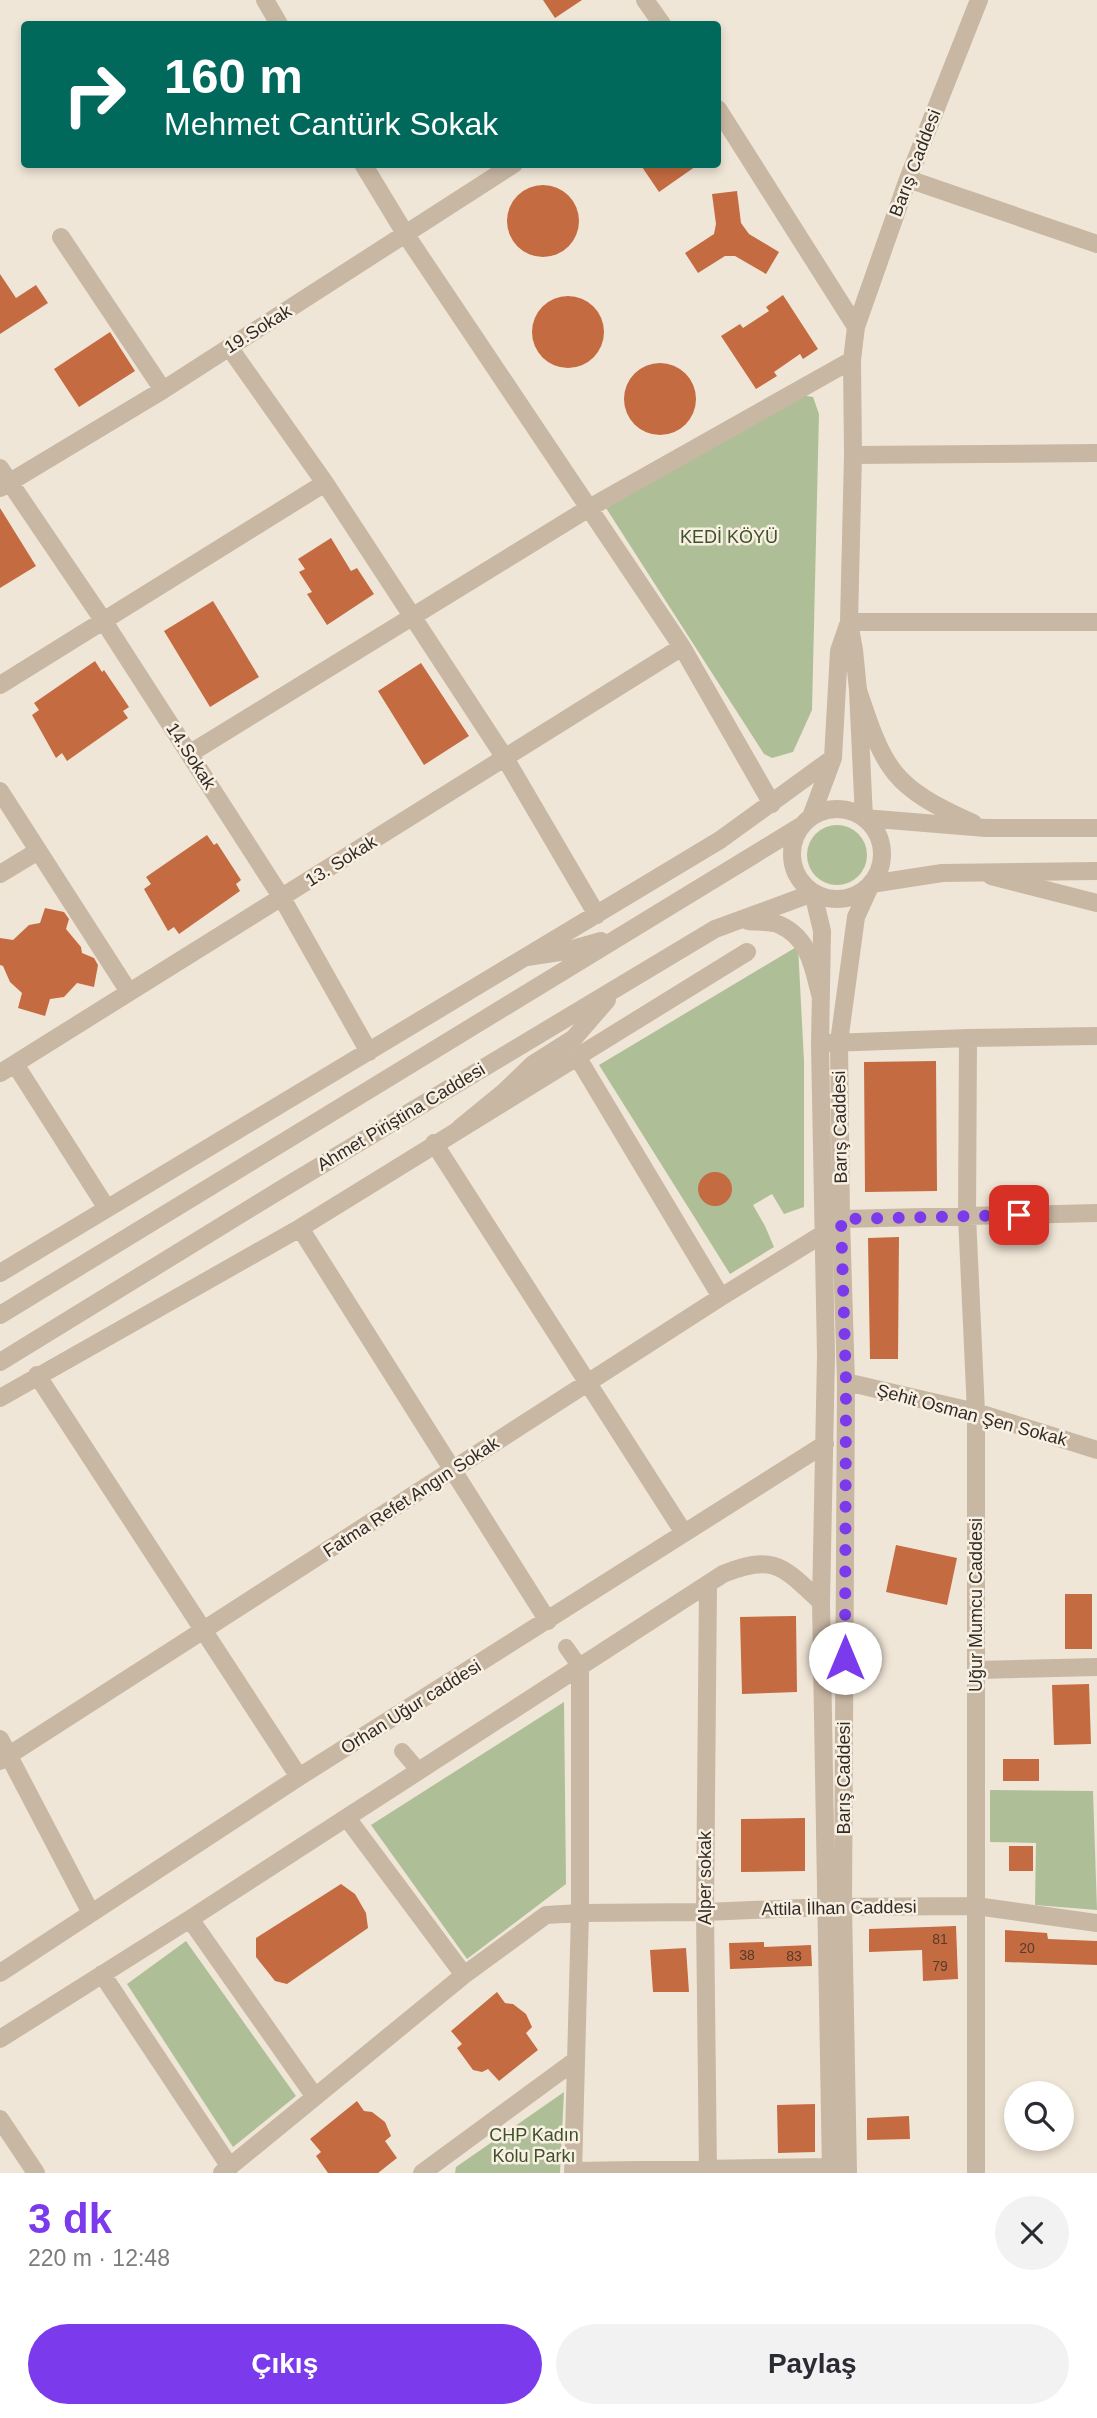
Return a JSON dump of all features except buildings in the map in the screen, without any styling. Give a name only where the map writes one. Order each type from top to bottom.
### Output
[{"type":"street","points":[[264,0],[277,21]]},
{"type":"street","points":[[645,0],[660,21]]},
{"type":"street","name":"Barış Caddesi","points":[[849,622],[852,360],[856,327],[908,179],[979,0]]},
{"type":"street","points":[[721,114],[856,327]]},
{"type":"street","points":[[365,168],[405,235],[682,647],[772,804]]},
{"type":"street","name":"19.Sokak","points":[[3,480],[163,390],[508,168]]},
{"type":"street","points":[[908,179],[1097,244]]},
{"type":"street","points":[[61,237],[163,390]]},
{"type":"street","points":[[229,347],[326,483],[505,758],[597,915]]},
{"type":"street","points":[[190,754],[589,508],[852,360]]},
{"type":"street","points":[[853,455],[1097,453]]},
{"type":"street","name":"14.Sokak","points":[[3,480],[103,620],[190,754],[282,898],[369,1052]]},
{"type":"street","points":[[0,685],[326,483]]},
{"type":"street","points":[[849,622],[1097,622]]},
{"type":"street","points":[[849,622],[858,690],[864,818]]},
{"type":"street","points":[[0,1315],[625,934],[806,822],[824,811],[851,811],[874,828],[881,849],[878,871],[871,884],[847,898],[833,899],[813,893],[799,878],[793,866],[794,838],[806,822],[834,758],[839,651],[849,622]]},
{"type":"street","name":"13. Sokak","points":[[7,1068],[682,647]]},
{"type":"street","points":[[858,690],[875,741],[889,767],[907,787],[930,804],[986,828]]},
{"type":"street","points":[[0,1273],[720,840],[834,758]]},
{"type":"street","points":[[0,791],[128,992]]},
{"type":"street","points":[[1055,829],[1081,817],[1097,816]]},
{"type":"street","points":[[864,818],[986,828],[1097,828]]},
{"type":"street","points":[[0,874],[38,851]]},
{"type":"street","points":[[871,884],[942,873],[1097,871]]},
{"type":"street","points":[[977,872],[1097,903]]},
{"type":"street","name":"Barış Caddesi","points":[[834,1907],[846,1382],[839,1042],[856,916],[871,884]]},
{"type":"street","name":"Barış Caddesi","points":[[813,893],[822,931],[820,1045],[826,1356],[821,1602],[834,1907],[837,2171]]},
{"type":"street","name":"Ahmet Piriştina Caddesi","points":[[0,1362],[285,1186],[715,929],[813,893]]},
{"type":"street","points":[[741,920],[779,925],[800,939],[811,957],[820,994]]},
{"type":"street","points":[[527,957],[566,951],[625,934]]},
{"type":"street","points":[[0,1398],[300,1228],[747,952]]},
{"type":"street","points":[[460,1128],[533,1064],[574,1038],[617,988]]},
{"type":"street","points":[[820,1045],[839,1042],[1097,1036]]},
{"type":"street","name":"Uğur Mumcu Caddesi","points":[[968,1038],[967,1216],[976,1412],[976,2173]]},
{"type":"street","points":[[578,1058],[721,1297]]},
{"type":"street","points":[[7,1068],[106,1207]]},
{"type":"street","points":[[434,1143],[684,1534]]},
{"type":"street","points":[[841,1219],[1097,1213]]},
{"type":"street","name":"Fatma Refet Angın Sokak","points":[[4,1758],[823,1234],[841,1219]]},
{"type":"street","points":[[300,1228],[548,1621]]},
{"type":"street","points":[[37,1375],[299,1777]]},
{"type":"street","name":"Şehit Osman Şen Sokak","points":[[846,1382],[976,1412],[1097,1450]]},
{"type":"street","name":"Orhan Uğur caddesi","points":[[0,1973],[299,1777],[825,1444]]},
{"type":"street","points":[[0,2039],[723,1574],[748,1564],[773,1564],[794,1577],[821,1602]]},
{"type":"street","name":"Alper sokak","points":[[708,1584],[705,1912],[708,2171]]},
{"type":"street","points":[[566,1647],[580,1667],[580,1913],[573,2172],[837,2171]]},
{"type":"street","points":[[976,1670],[1097,1667]]},
{"type":"street","points":[[0,1739],[4,1758],[91,1913]]},
{"type":"street","points":[[402,1751],[419,1772]]},
{"type":"street","points":[[347,1818],[464,1975]]},
{"type":"street","name":"Attila İlhan Caddesi","points":[[226,2170],[464,1975],[546,1915],[976,1906],[1097,1923]]},
{"type":"street","points":[[190,1919],[314,2097]]},
{"type":"street","points":[[102,1974],[226,2170]]},
{"type":"street","points":[[422,2173],[576,2060]]},
{"type":"street","points":[[0,2119],[36,2173]]},
{"type":"street","points":[[442,2173],[448,2153]]},
{"type":"green space","name":"KEDİ KÖYÜ","points":[[801,395],[813,397],[819,414],[812,710],[793,752],[772,758],[764,754],[606,508]]},
{"type":"green space","points":[[837,825],[858,834],[867,855],[858,876],[837,885],[816,876],[807,855],[816,834]]},
{"type":"green space","points":[[798,946],[804,1061],[804,1207],[784,1214],[772,1194],[753,1205],[774,1247],[730,1274],[599,1065]]},
{"type":"green space","points":[[564,1702],[566,1884],[467,1959],[371,1825]]},
{"type":"green space","points":[[990,1790],[1093,1791],[1097,1910],[1035,1905],[1036,1843],[990,1842]]},
{"type":"green space","points":[[186,1941],[296,2096],[233,2147],[127,1984]]},
{"type":"green space","name":"CHP Kadın Kolu Parkı","points":[[564,2092],[560,2173],[455,2173],[456,2167]]},
{"type":"route","points":[[845,1658],[846,1382],[841,1219],[1019,1215]]}]
